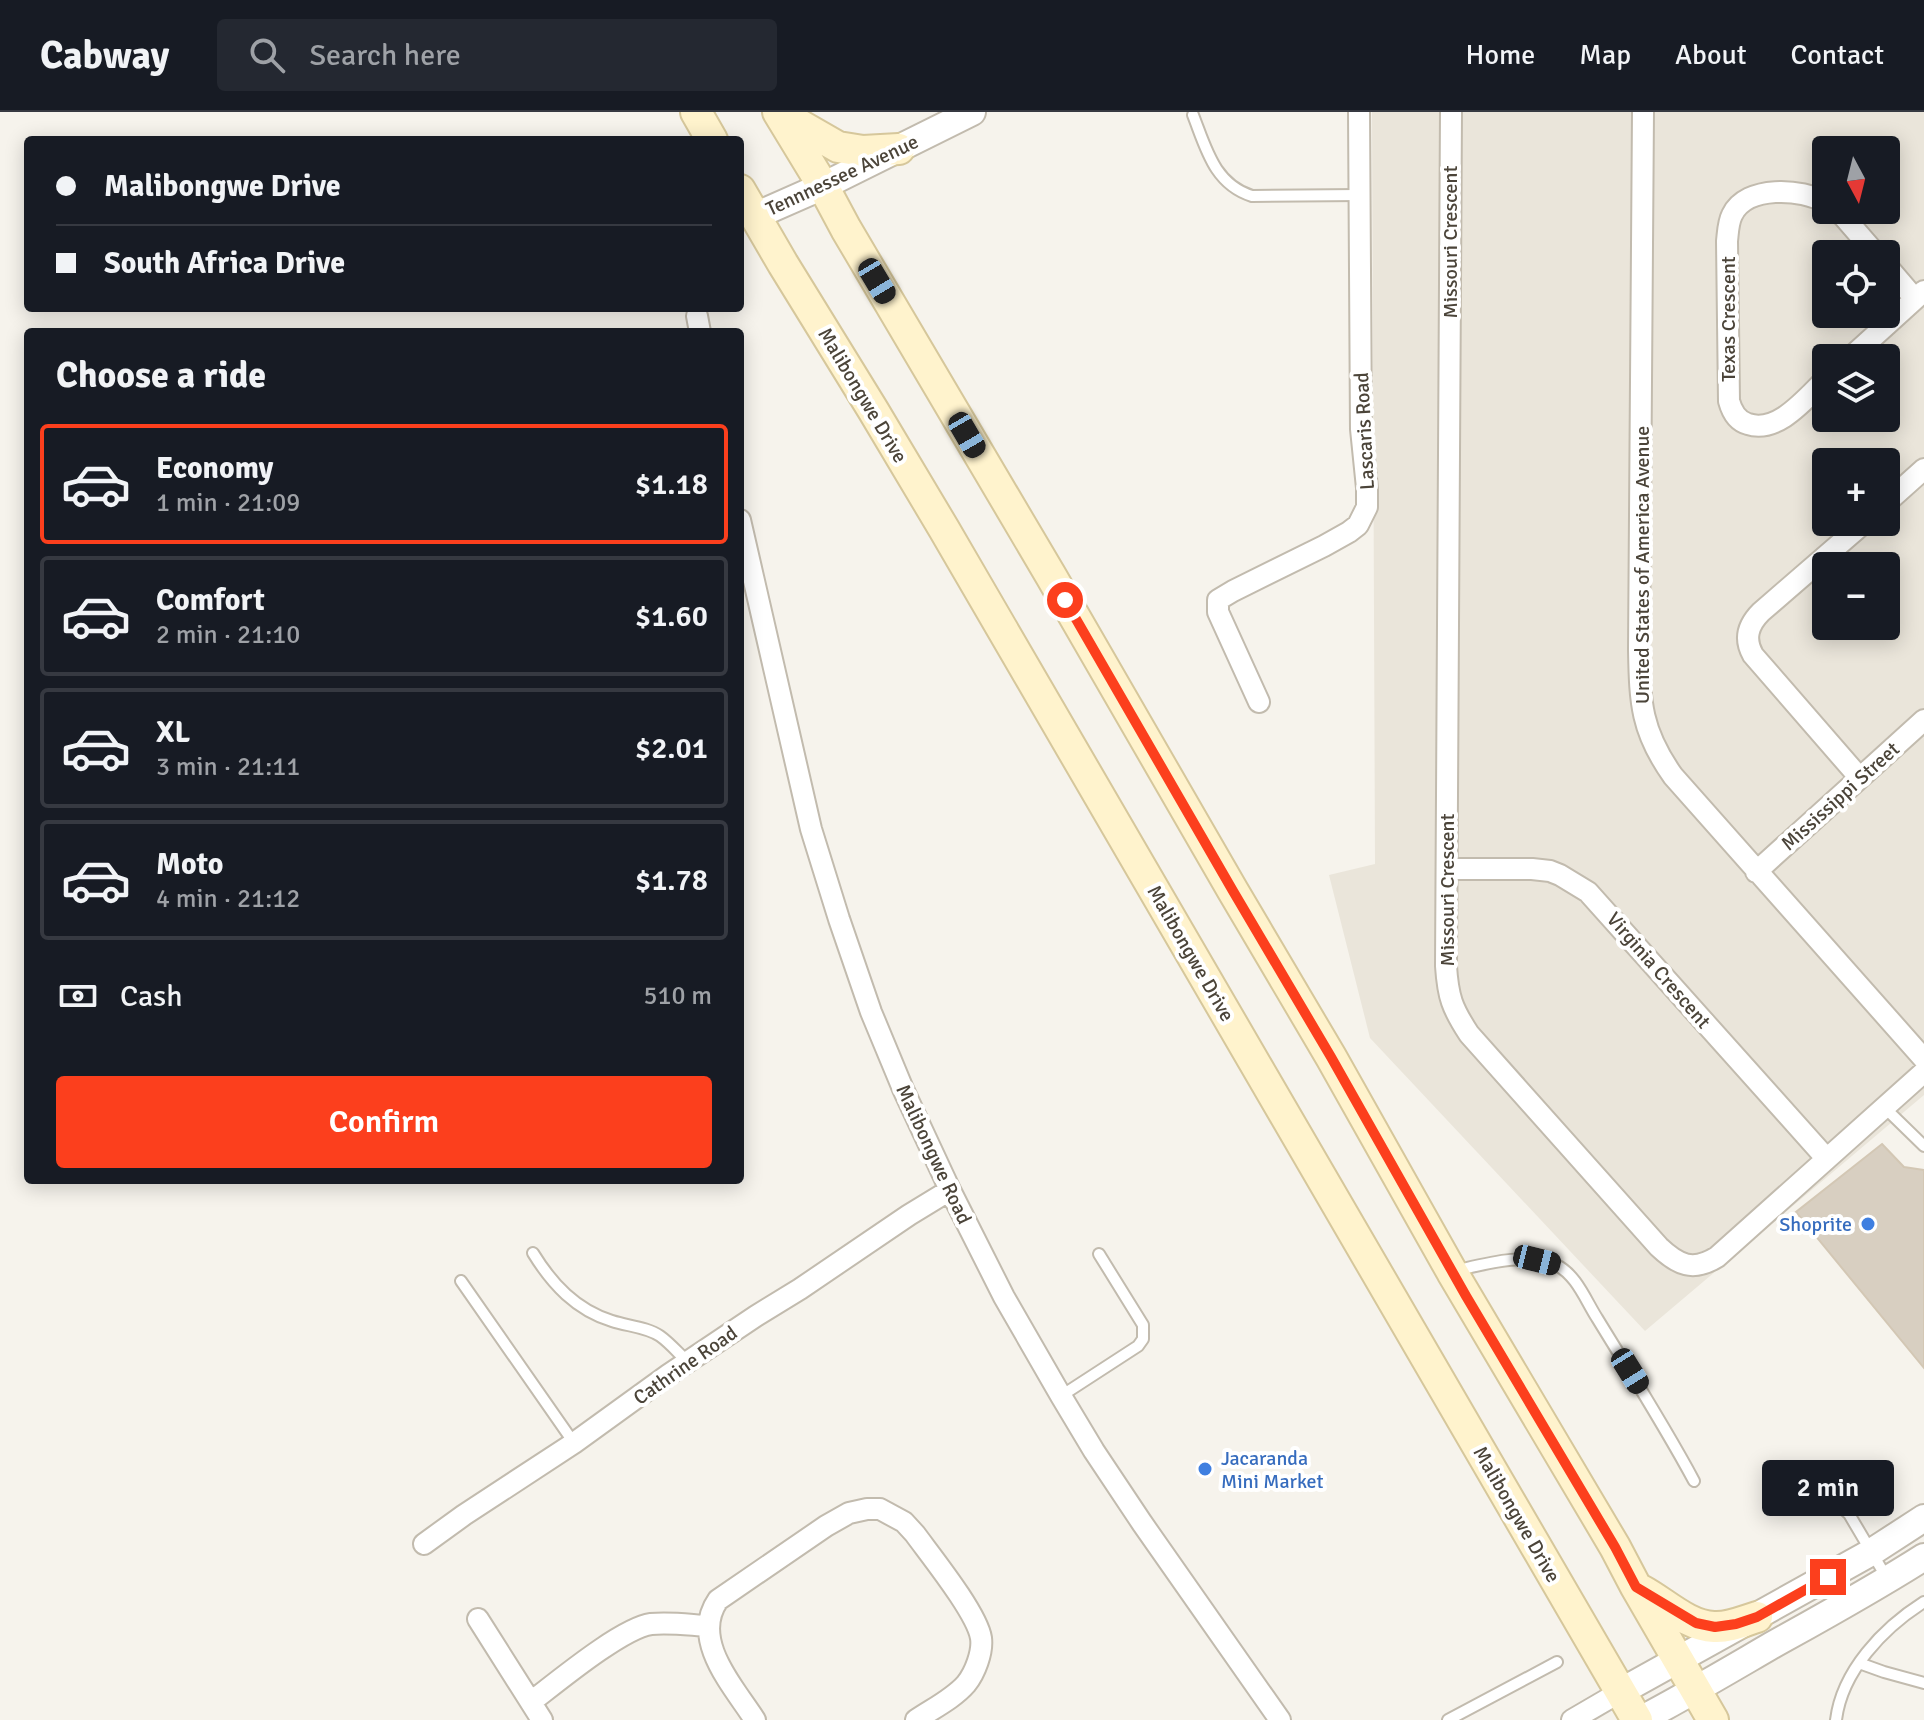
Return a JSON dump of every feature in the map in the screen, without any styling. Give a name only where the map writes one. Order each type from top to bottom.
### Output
[{"type":"main road","points":[[696,112],[710,136]]},
{"type":"main road","points":[[778,112],[838,147],[863,151],[899,149]]},
{"type":"main road","points":[[778,112],[1331,1057],[1452,1272],[1615,1547],[1713,1720]]},
{"type":"main road","name":"Malibongwe Drive","points":[[744,197],[952,542],[1638,1720]]},
{"type":"main road","points":[[1636,1587],[1704,1626],[1724,1626],[1757,1617]]},
{"type":"street","name":"Tennnessee Avenue","points":[[755,216],[972,112]]},
{"type":"street","name":"Lascaris Road","points":[[1259,702],[1218,612],[1218,600],[1349,532],[1358,525],[1367,507],[1361,429],[1359,112]]},
{"type":"street","name":"Missouri Crescent","points":[[1451,112],[1446,966],[1449,995],[1459,1018],[1469,1034],[1659,1247],[1682,1264],[1693,1265],[1717,1257],[1924,1072]]},
{"type":"street","name":"United States of America Avenue","points":[[1643,112],[1639,650],[1642,708],[1651,739],[1665,764],[1756,872],[1924,1059]]},
{"type":"street","name":"Texas Crescent","points":[[1812,196],[1786,192],[1748,199],[1732,213],[1727,241],[1729,401],[1735,415],[1742,422],[1754,426],[1770,425],[1783,418],[1812,392]]},
{"type":"street","points":[[1850,224],[1864,240]]},
{"type":"street","points":[[1866,344],[1920,295],[1900,277]]},
{"type":"street","points":[[1900,490],[1924,469]]},
{"type":"street","points":[[1849,536],[1754,619],[1748,643],[1753,655],[1859,777]]},
{"type":"street","name":"Malibongwe Road","points":[[744,537],[811,829],[871,1012],[903,1089],[1004,1297],[1061,1396],[1142,1523],[1280,1720]]},
{"type":"street","name":"Mississippi Street","points":[[1756,872],[1924,720]]},
{"type":"street","name":"Virginia Crescent","points":[[1447,869],[1550,871],[1588,892],[1826,1158]]},
{"type":"street","name":"Cathrine Road","points":[[424,1544],[688,1362],[950,1190]]},
{"type":"street","points":[[755,1720],[719,1665],[708,1626],[711,1610],[718,1600],[814,1535],[849,1513],[867,1509],[880,1509],[904,1522],[915,1534],[972,1615],[981,1638],[975,1669],[967,1683],[916,1720]]},
{"type":"street","points":[[1572,1720],[1870,1553],[1924,1518]]},
{"type":"street","points":[[1638,1720],[1696,1691],[1924,1557]]},
{"type":"street","points":[[478,1619],[542,1720]]},
{"type":"street","points":[[531,1702],[604,1648],[640,1627],[651,1624],[708,1626]]},
{"type":"lane","points":[[1193,115],[1214,168],[1243,193],[1252,196],[1360,195]]},
{"type":"lane","points":[[1884,1107],[1924,1146]]},
{"type":"lane","points":[[533,1253],[545,1273],[565,1295],[610,1321],[660,1336],[688,1362]]},
{"type":"lane","points":[[1061,1396],[1138,1346],[1143,1339],[1143,1325],[1099,1254]]},
{"type":"lane","points":[[1452,1272],[1524,1259],[1562,1269],[1582,1293],[1694,1481]]},
{"type":"lane","points":[[461,1281],[574,1443]]},
{"type":"lane","points":[[1828,1501],[1849,1514],[1888,1580]]},
{"type":"lane","points":[[1836,1720],[1841,1697],[1859,1663],[1888,1629],[1924,1602]]},
{"type":"lane","points":[[1448,1720],[1557,1662]]},
{"type":"lane","points":[[1859,1663],[1924,1683]]},
{"type":"shaded area","points":[[1372,112],[1924,112],[1924,1095],[1645,1331],[1370,1038],[1329,875],[1375,864]]},
{"type":"building","points":[[1882,1144],[1904,1167],[1924,1170],[1924,1368],[1796,1212]]},
{"type":"place","name":"Shoprite","points":[[1868,1224]]},
{"type":"place","name":"Jacaranda Mini Market","points":[[1205,1469]]},
{"type":"route","points":[[1065,600],[1636,1587],[1696,1623],[1715,1627],[1757,1617],[1828,1577]]}]
